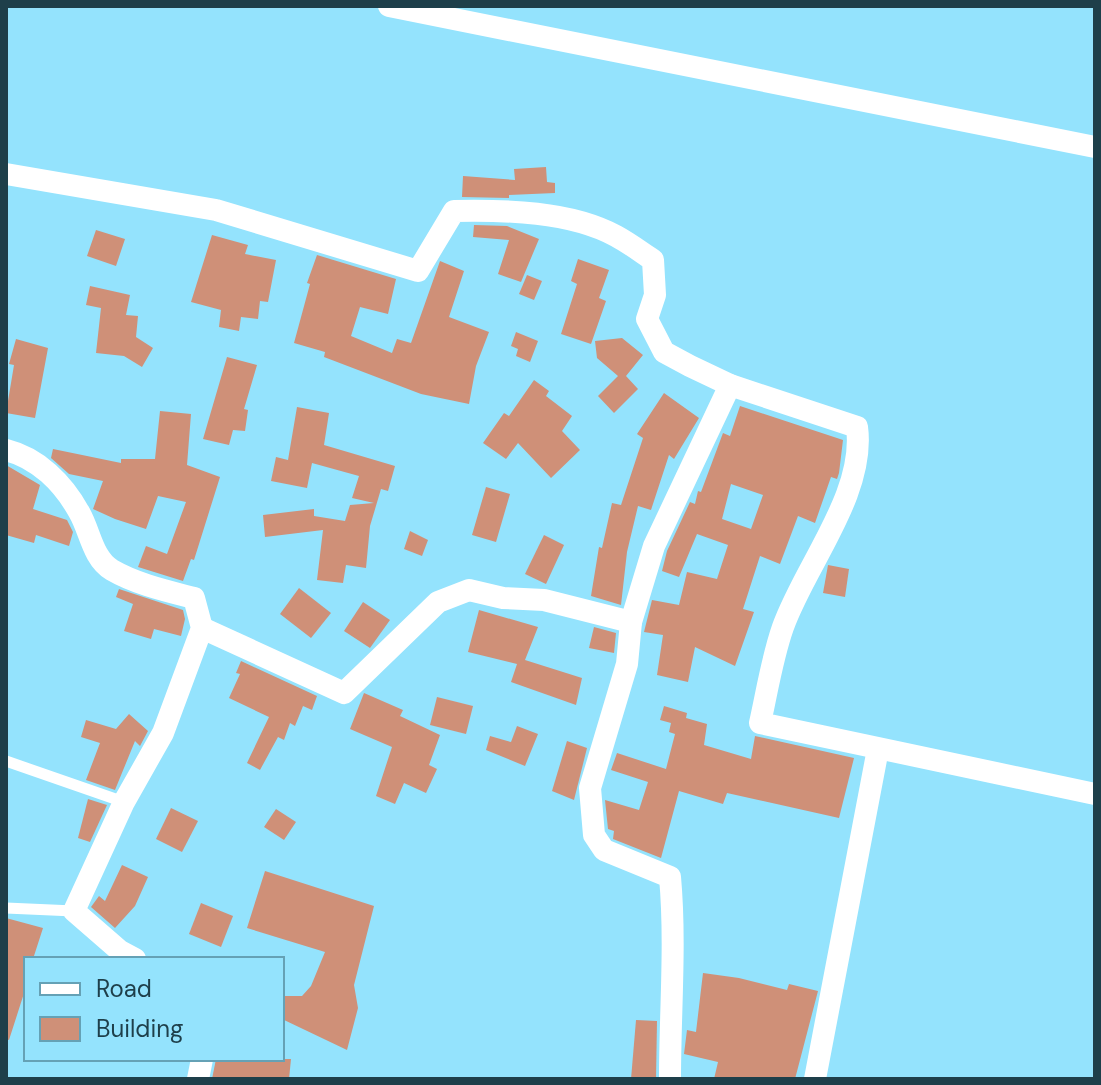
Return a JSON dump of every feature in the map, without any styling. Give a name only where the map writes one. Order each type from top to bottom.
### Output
[{"type":"street","points":[[389,6],[1095,147]]},
{"type":"street","points":[[6,174],[216,210],[418,271],[454,211],[493,210],[584,224],[615,235],[653,260],[655,295],[647,319],[664,352],[730,385],[857,427],[860,451],[826,540],[800,587],[782,629],[760,723],[1095,794]]},
{"type":"street","points":[[670,1079],[670,962],[674,918],[670,877],[604,850],[594,835],[590,788],[627,664],[631,622],[654,546],[730,385]]},
{"type":"street","points":[[6,450],[40,464],[60,485],[80,513],[92,545],[110,569],[151,586],[194,598],[202,628],[163,733],[124,802],[74,911],[131,957]]},
{"type":"street","points":[[202,628],[344,693],[438,602],[469,590],[503,598],[544,600],[631,622]]},
{"type":"street","points":[[815,1079],[878,749]]},
{"type":"lane","points":[[6,761],[124,802]]},
{"type":"lane","points":[[6,908],[74,911]]},
{"type":"building","points":[[546,167],[547,182],[555,183],[555,193],[509,195],[509,198],[462,197],[463,176],[515,180],[514,169]]},
{"type":"building","points":[[474,225],[507,226],[539,239],[521,282],[498,274],[509,240],[473,237]]},
{"type":"building","points":[[96,230],[125,239],[116,266],[87,256]]},
{"type":"building","points":[[212,235],[248,245],[245,254],[276,260],[268,302],[260,301],[258,319],[241,317],[239,331],[219,327],[221,310],[191,302]]},
{"type":"building","points":[[317,255],[396,279],[388,314],[360,307],[351,336],[392,353],[397,339],[411,343],[440,261],[464,271],[449,317],[489,332],[476,366],[469,404],[421,394],[324,357],[325,352],[294,343],[310,284],[307,283]]},
{"type":"building","points":[[578,259],[609,270],[599,298],[606,301],[591,344],[561,334],[577,284],[571,281]]},
{"type":"building","points":[[527,275],[542,281],[534,300],[519,294]]},
{"type":"building","points":[[90,286],[130,295],[126,315],[138,316],[136,337],[153,348],[142,367],[124,356],[96,353],[101,308],[86,305]]},
{"type":"building","points":[[516,332],[538,341],[530,362],[516,356],[518,349],[511,346]]},
{"type":"building","points":[[622,338],[643,355],[626,376],[638,389],[614,413],[598,396],[618,376],[597,358],[595,341]]},
{"type":"building","points":[[16,339],[48,348],[35,418],[6,413],[14,365],[9,364]]},
{"type":"building","points":[[227,357],[257,365],[244,409],[248,410],[245,431],[233,430],[229,445],[203,439]]},
{"type":"building","points":[[534,380],[549,391],[546,396],[572,416],[562,431],[580,450],[551,478],[518,443],[506,459],[483,443],[504,413],[509,416]]},
{"type":"building","points":[[664,393],[699,418],[674,459],[669,455],[651,510],[638,506],[627,552],[621,605],[591,596],[599,547],[602,548],[612,503],[621,505],[643,438],[637,434]]},
{"type":"building","points":[[740,406],[843,440],[839,473],[837,479],[831,477],[815,523],[798,516],[780,564],[760,556],[743,609],[754,612],[735,666],[695,647],[688,682],[657,675],[663,635],[644,632],[652,600],[679,605],[687,572],[717,579],[728,545],[697,534],[679,577],[662,571],[667,551],[690,502],[695,504],[698,491],[701,492],[723,433],[730,436]],"holes":[[[731,484],[763,495],[751,529],[722,519]]]},
{"type":"building","points":[[297,407],[329,413],[324,445],[395,466],[388,491],[381,489],[370,526],[366,568],[346,565],[343,583],[317,580],[323,530],[265,537],[263,515],[314,509],[314,516],[345,521],[350,505],[374,503],[352,498],[359,476],[312,463],[307,488],[271,481],[276,457],[288,460]]},
{"type":"building","points":[[160,411],[191,414],[187,465],[220,477],[194,560],[191,559],[183,581],[138,567],[146,546],[167,554],[186,502],[158,496],[146,529],[115,519],[93,509],[103,481],[69,474],[51,458],[53,449],[121,463],[121,459],[155,459]]},
{"type":"building","points":[[6,465],[40,485],[33,509],[67,520],[73,532],[69,546],[36,535],[34,543],[6,535]]},
{"type":"building","points":[[486,487],[510,494],[496,542],[472,535]]},
{"type":"building","points":[[410,531],[428,540],[422,556],[404,549]]},
{"type":"building","points":[[544,535],[564,545],[546,584],[525,574]]},
{"type":"building","points":[[828,565],[849,569],[845,597],[823,593]]},
{"type":"building","points":[[299,588],[331,613],[311,638],[280,614]]},
{"type":"building","points":[[119,589],[183,610],[185,619],[181,636],[154,629],[151,639],[124,631],[133,604],[116,597]]},
{"type":"building","points":[[363,602],[390,620],[370,648],[344,631]]},
{"type":"building","points":[[479,610],[538,627],[525,660],[582,678],[576,705],[511,682],[517,664],[468,652]]},
{"type":"building","points":[[594,627],[616,633],[614,653],[589,648]]},
{"type":"building","points":[[241,661],[317,696],[312,710],[303,706],[295,726],[290,723],[284,740],[278,737],[260,770],[247,763],[269,717],[229,698],[240,674],[236,673]]},
{"type":"building","points":[[364,693],[403,710],[400,716],[440,735],[429,765],[437,769],[426,793],[404,783],[395,804],[376,796],[392,747],[350,729]]},
{"type":"building","points":[[437,697],[473,706],[466,734],[430,725]]},
{"type":"building","points":[[664,706],[687,713],[686,718],[707,724],[704,745],[751,759],[755,736],[854,758],[839,818],[727,793],[723,804],[679,791],[661,858],[613,839],[614,831],[608,829],[605,800],[639,810],[648,782],[611,770],[617,753],[666,769],[675,734],[669,732],[671,723],[660,720]]},
{"type":"building","points":[[129,714],[148,731],[140,746],[135,741],[115,790],[86,780],[100,743],[81,737],[86,720],[116,729]]},
{"type":"building","points":[[517,726],[538,734],[525,766],[486,750],[490,736],[511,742]]},
{"type":"building","points":[[567,741],[587,748],[574,800],[552,791]]},
{"type":"building","points":[[88,799],[107,805],[90,842],[78,838]]},
{"type":"building","points":[[171,808],[198,821],[182,852],[156,839]]},
{"type":"building","points":[[276,809],[296,822],[284,840],[264,827]]},
{"type":"building","points":[[122,865],[148,877],[135,906],[115,928],[91,907],[99,896],[105,901]]},
{"type":"building","points":[[265,871],[374,906],[354,985],[358,1008],[347,1050],[284,1020],[284,996],[302,996],[311,986],[325,952],[247,928]]},
{"type":"building","points":[[201,903],[233,916],[221,947],[189,934]]},
{"type":"building","points":[[6,918],[43,928],[34,957],[24,957],[24,993],[9,1040],[6,1039]]},
{"type":"building","points":[[703,973],[787,990],[789,984],[818,991],[795,1079],[714,1079],[718,1062],[684,1054],[687,1030],[696,1032]]},
{"type":"building","points":[[636,1020],[657,1021],[656,1079],[631,1079]]},
{"type":"building","points":[[291,1059],[289,1079],[212,1079],[216,1061]]}]
